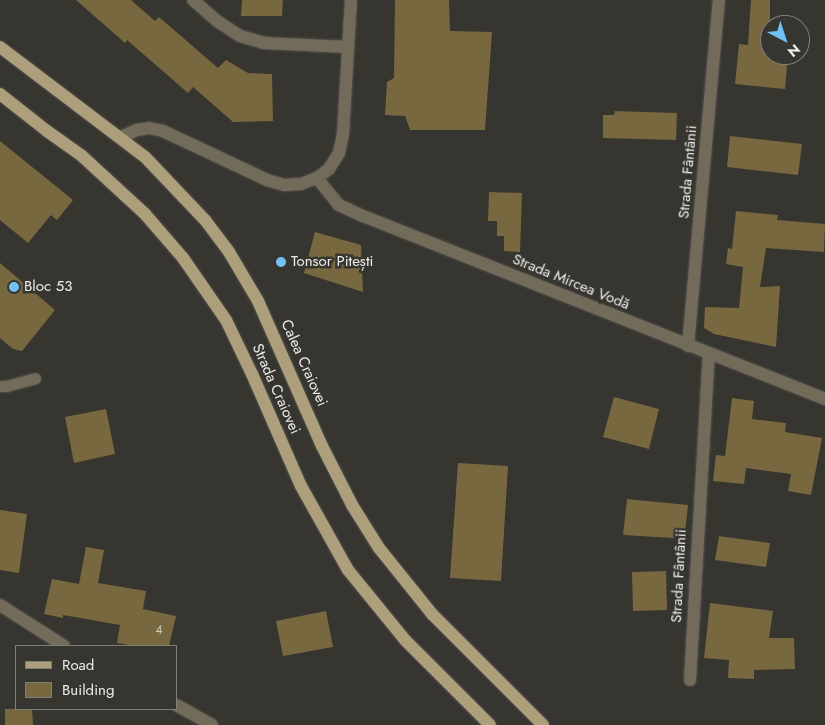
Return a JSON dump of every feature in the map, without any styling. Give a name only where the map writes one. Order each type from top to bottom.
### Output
[{"type":"main road","name":"Calea Craiovei","points":[[0,47],[121,137],[176,187],[205,220],[229,252],[258,301],[322,446],[352,505],[379,548],[432,614],[543,725]]},
{"type":"main road","name":"Strada Craiovei","points":[[0,94],[82,156],[145,214],[183,258],[226,320],[301,486],[348,570],[405,640],[490,725]]},
{"type":"street","points":[[193,0],[217,21],[240,36],[264,43],[348,48]]},
{"type":"street","points":[[121,137],[137,130],[149,128],[163,131],[250,172],[284,185],[301,184],[317,178],[329,169],[339,153],[343,134],[351,0]]},
{"type":"street","name":"Strada Fântânii","points":[[688,346],[720,0]]},
{"type":"street","name":"Strada Mircea Vodă","points":[[317,178],[339,205],[362,216],[825,399]]},
{"type":"street","name":"Strada Fântânii","points":[[690,680],[708,354]]},
{"type":"street","points":[[0,605],[62,645]]},
{"type":"street","points":[[178,706],[212,725]]},
{"type":"lane","points":[[0,386],[34,378]]},
{"type":"building","points":[[76,0],[131,0],[155,21],[159,17],[218,68],[226,60],[248,73],[272,74],[273,121],[233,122],[193,87],[188,93],[127,40],[125,43]]},
{"type":"building","points":[[242,0],[283,0],[282,16],[241,16]]},
{"type":"building","points":[[395,0],[449,0],[450,31],[492,32],[485,130],[410,130],[405,116],[385,115],[387,82],[394,78]]},
{"type":"building","points":[[751,0],[770,0],[770,15],[760,15],[760,65],[787,65],[785,89],[735,84],[739,44],[748,45]]},
{"type":"building","points":[[615,111],[677,113],[676,140],[603,138],[603,115],[614,115]]},
{"type":"building","points":[[730,136],[802,144],[798,175],[727,167]]},
{"type":"building","points":[[0,141],[73,200],[57,220],[51,215],[28,243],[0,220]]},
{"type":"building","points":[[489,192],[522,193],[520,252],[504,251],[504,236],[497,236],[497,221],[488,221]]},
{"type":"building","points":[[736,211],[778,215],[777,220],[825,224],[824,252],[766,248],[760,287],[780,286],[776,347],[714,334],[704,328],[705,307],[739,308],[743,267],[726,264],[728,248],[732,249]]},
{"type":"building","points":[[315,232],[361,245],[363,292],[304,273]]},
{"type":"building","name":"Bloc 53","points":[[0,263],[55,310],[22,351],[13,349],[0,338]]},
{"type":"building","points":[[614,397],[659,409],[649,449],[603,437]]},
{"type":"building","points":[[732,398],[754,401],[752,419],[786,423],[785,432],[822,438],[811,495],[788,491],[791,474],[746,468],[744,484],[713,481],[716,455],[725,456]]},
{"type":"building","points":[[106,409],[115,454],[74,463],[65,417]]},
{"type":"building","points":[[458,463],[508,466],[501,581],[450,578]]},
{"type":"building","points":[[627,499],[688,505],[685,533],[674,532],[674,538],[623,535]]},
{"type":"building","points":[[0,510],[27,514],[19,573],[0,570]]},
{"type":"building","points":[[719,536],[770,543],[766,567],[715,560]]},
{"type":"building","points":[[86,547],[104,550],[98,583],[146,591],[143,609],[176,616],[169,645],[129,645],[117,643],[120,625],[63,615],[63,618],[44,614],[52,579],[79,584]]},
{"type":"building","points":[[666,571],[667,610],[633,611],[632,572]]},
{"type":"building","points":[[710,603],[773,611],[769,638],[794,638],[795,669],[754,670],[754,679],[728,678],[729,660],[704,658]]},
{"type":"building","points":[[326,611],[333,647],[283,656],[276,621]]},
{"type":"building","points":[[5,709],[32,710],[33,725],[5,725]]},
{"type":"place","name":"Tonsor Pitești","points":[[281,262]]},
{"type":"place","name":"Bloc 53","points":[[14,287]]}]
